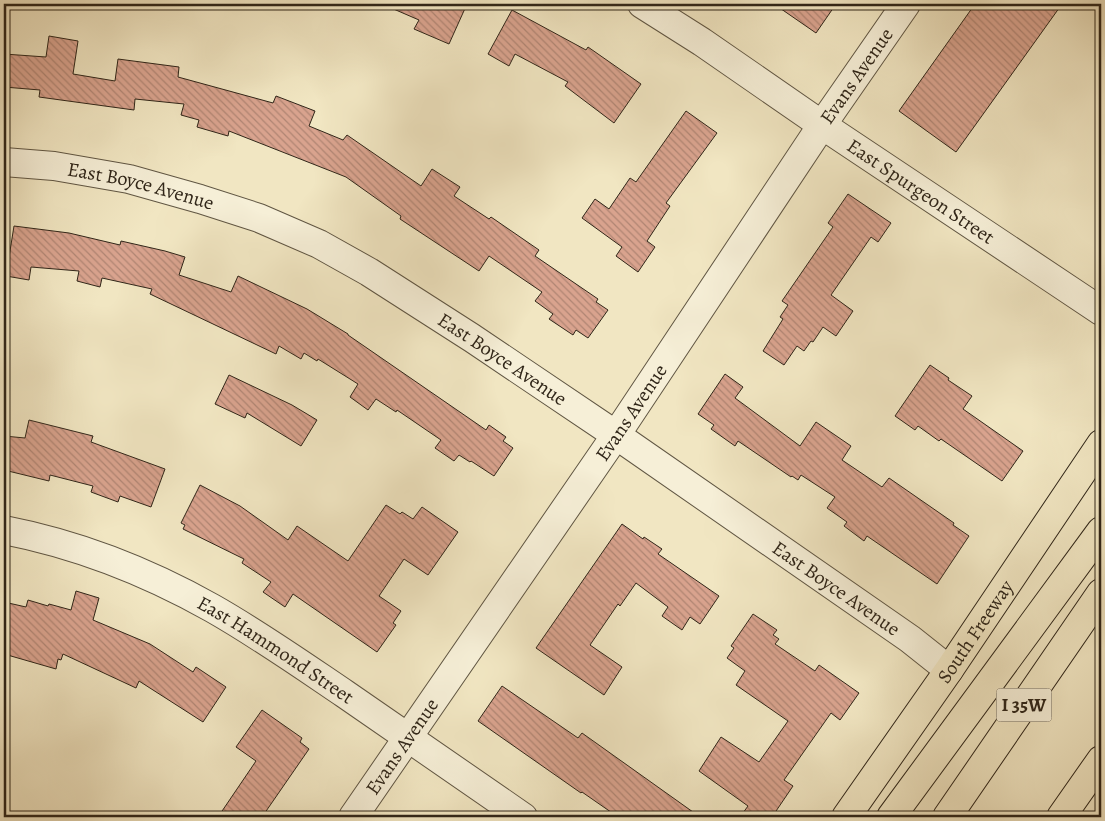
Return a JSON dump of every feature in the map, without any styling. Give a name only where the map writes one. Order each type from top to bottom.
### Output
[{"type":"main road","name":"South Freeway","points":[[846,817],[949,670],[1101,444]]},
{"type":"main road","points":[[891,817],[1101,531]]},
{"type":"main road","name":"I 35W","points":[[947,817],[1101,593]]},
{"type":"main road","points":[[1061,817],[1101,760]]},
{"type":"street","name":"East Spurgeon Street","points":[[642,4],[702,42],[822,125],[1101,311]]},
{"type":"street","name":"Evans Avenue","points":[[353,817],[616,435],[822,125],[906,4]]},
{"type":"street","name":"East Boyce Avenue","points":[[4,162],[54,166],[129,179],[259,218],[318,244],[368,272],[472,338],[616,435],[910,639],[949,670]]},
{"type":"street","name":"East Hammond Street","points":[[4,530],[36,536],[108,560],[162,582],[211,607],[261,637],[523,817]]},
{"type":"building","points":[[382,4],[467,4],[449,44],[414,29],[419,20]]},
{"type":"building","points":[[774,4],[836,4],[816,33]]},
{"type":"building","points":[[975,4],[1062,4],[956,152],[899,111]]},
{"type":"building","points":[[512,10],[586,50],[588,47],[641,84],[614,123],[565,86],[568,82],[515,54],[509,66],[488,54]]},
{"type":"building","points":[[49,36],[78,41],[73,74],[115,81],[118,59],[179,67],[178,77],[273,103],[276,96],[315,111],[309,126],[343,140],[347,135],[421,186],[432,169],[460,187],[454,196],[489,219],[491,217],[539,250],[535,256],[598,299],[596,302],[608,310],[588,338],[576,330],[573,335],[549,319],[553,314],[535,301],[542,292],[489,256],[479,271],[400,219],[401,216],[346,177],[229,131],[228,136],[197,127],[199,120],[181,115],[184,104],[135,99],[134,110],[39,97],[40,90],[4,87],[4,54],[46,57]]},
{"type":"building","points":[[686,111],[717,133],[666,203],[670,206],[647,241],[655,247],[638,272],[616,256],[622,247],[582,218],[595,199],[609,209],[630,178],[636,182]]},
{"type":"building","points":[[848,194],[891,223],[878,242],[871,237],[831,295],[853,311],[836,336],[823,327],[804,351],[797,346],[784,365],[763,351],[783,319],[780,317],[788,305],[782,301],[833,227],[828,223]]},
{"type":"building","points":[[14,226],[69,233],[120,245],[121,241],[185,257],[179,275],[231,292],[238,276],[307,309],[348,334],[486,430],[489,425],[506,437],[503,441],[513,448],[494,476],[459,455],[454,461],[435,448],[441,440],[397,410],[396,412],[376,399],[368,410],[350,397],[358,384],[318,359],[317,361],[304,353],[301,359],[279,346],[276,354],[150,294],[152,289],[102,278],[100,287],[77,281],[79,271],[31,267],[29,280],[6,276]]},
{"type":"building","points":[[930,365],[972,396],[963,409],[1023,451],[1002,481],[941,439],[939,441],[918,426],[915,430],[895,416]]},
{"type":"building","points":[[725,374],[743,387],[735,398],[800,446],[816,422],[851,446],[842,460],[882,487],[889,478],[954,523],[953,525],[969,536],[937,584],[867,536],[864,541],[844,526],[847,522],[827,508],[835,497],[801,475],[798,480],[791,477],[738,441],[735,446],[711,429],[714,425],[698,414]]},
{"type":"building","points":[[229,375],[292,405],[317,420],[301,446],[247,413],[245,418],[215,404]]},
{"type":"building","points":[[29,420],[93,436],[91,442],[165,469],[151,507],[120,496],[118,502],[91,492],[93,486],[50,475],[49,481],[4,470],[4,436],[25,438]]},
{"type":"building","points":[[200,485],[240,506],[288,540],[297,526],[348,561],[386,505],[400,514],[402,512],[413,519],[422,507],[458,532],[428,575],[404,559],[379,596],[401,611],[393,623],[396,625],[377,652],[293,594],[285,607],[263,592],[271,582],[242,563],[244,559],[183,529],[185,525],[181,523]]},
{"type":"building","points":[[622,524],[643,539],[644,537],[662,549],[658,554],[719,596],[700,624],[690,617],[682,630],[662,616],[668,607],[636,583],[620,606],[618,604],[590,645],[622,667],[604,695],[536,648]]},
{"type":"building","points":[[76,591],[99,598],[93,620],[150,644],[193,672],[196,667],[226,687],[203,722],[139,681],[136,688],[63,654],[61,660],[58,659],[56,669],[4,654],[4,602],[26,607],[28,600],[71,610]]},
{"type":"building","points":[[753,614],[777,630],[773,635],[779,639],[775,644],[815,671],[819,665],[859,693],[840,720],[831,713],[784,780],[793,786],[772,817],[740,817],[748,806],[699,771],[721,737],[759,762],[788,721],[736,685],[745,671],[727,658],[734,648],[731,646]]},
{"type":"building","points":[[502,686],[578,738],[582,733],[700,817],[618,817],[581,793],[478,721]]},
{"type":"building","points":[[262,710],[302,738],[300,742],[309,749],[262,817],[218,817],[256,761],[236,747]]}]
